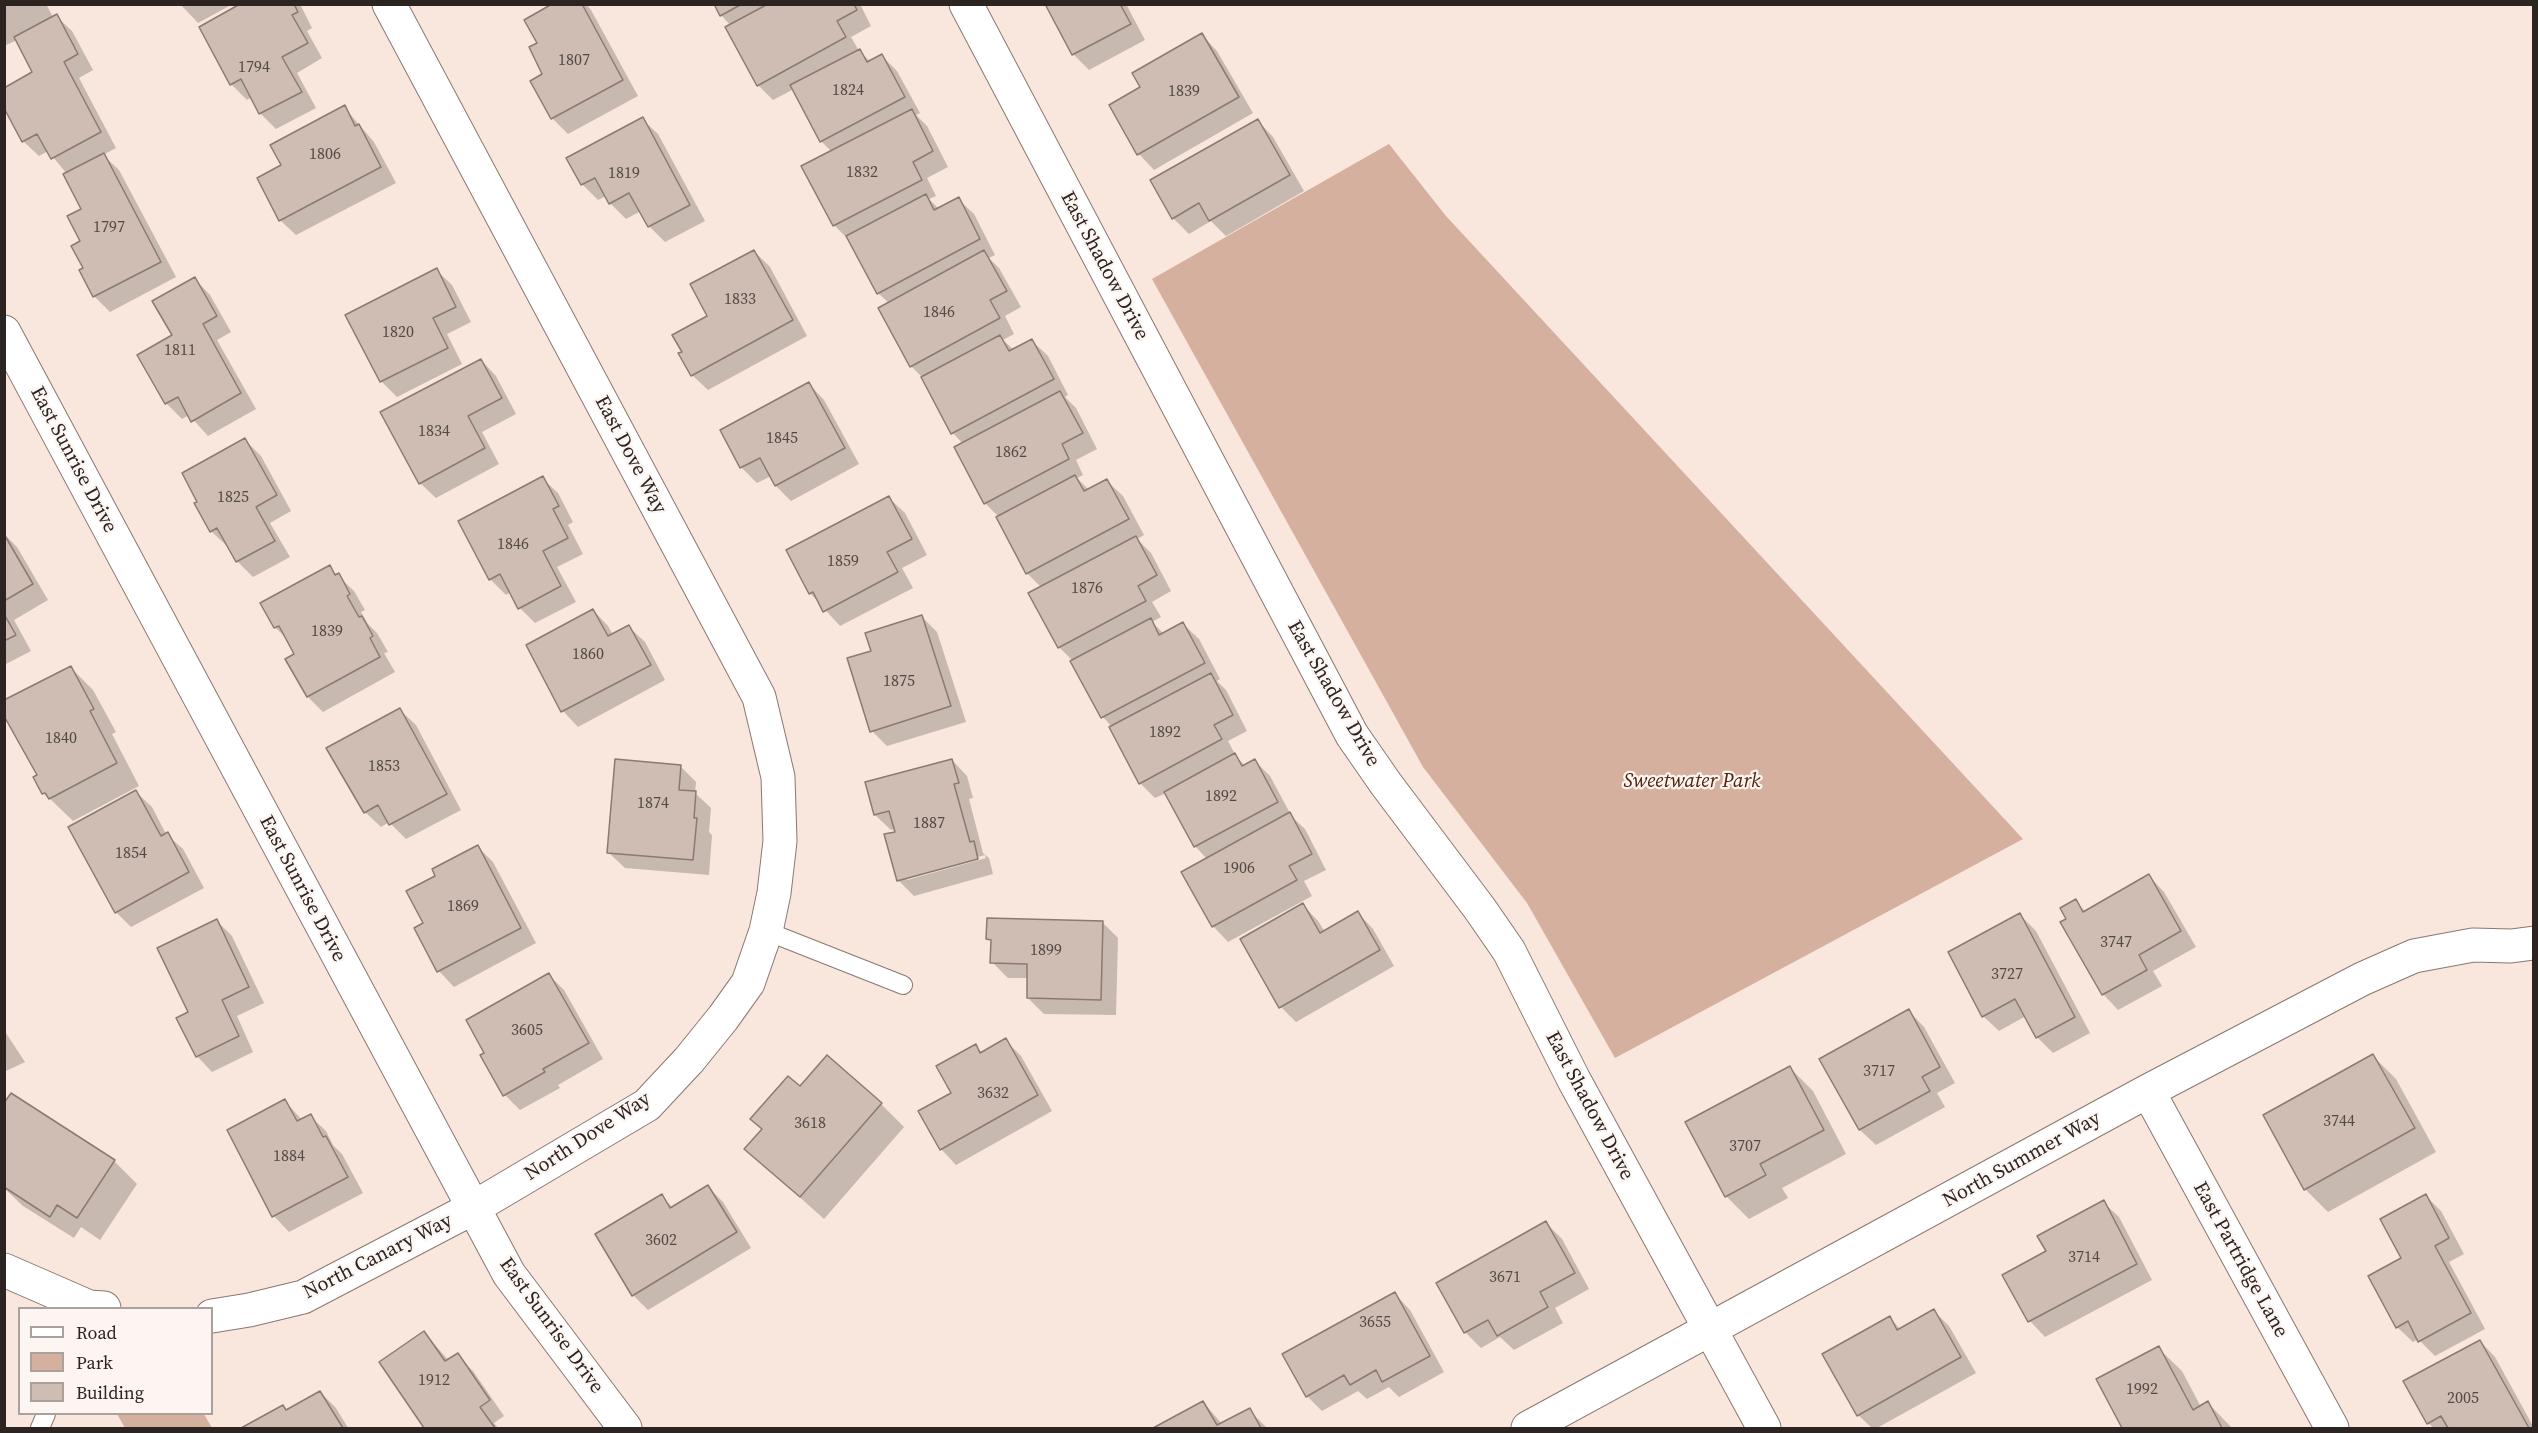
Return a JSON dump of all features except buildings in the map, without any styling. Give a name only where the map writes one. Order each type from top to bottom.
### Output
[{"type":"street","name":"East Dove Way","points":[[389,4],[759,697],[778,777],[780,830],[774,893],[766,931]]},
{"type":"street","name":"East Shadow Drive","points":[[966,4],[1352,735],[1509,951],[1574,1080],[1764,1428]]},
{"type":"street","name":"East Sunrise Drive","points":[[4,332],[509,1274],[625,1428]]},
{"type":"street","name":"North Dove Way","points":[[473,1208],[647,1105],[710,1035],[748,982],[766,931]]},
{"type":"street","name":"North Summer Way","points":[[1528,1428],[2148,1091],[2362,979],[2414,957],[2473,945],[2511,946],[2534,943]]},
{"type":"street","name":"East Partridge Lane","points":[[2148,1091],[2332,1428]]},
{"type":"street","name":"North Canary Way","points":[[213,1316],[303,1297],[473,1208]]},
{"type":"street","points":[[4,1270],[92,1307]]},
{"type":"lane","points":[[766,931],[903,985]]},
{"type":"green space","name":"Sweetwater Park","points":[[1389,144],[1446,216],[2023,839],[1615,1058],[1527,903],[1423,767],[1152,279]]},
{"type":"green space","points":[[118,1415],[205,1415],[212,1428],[125,1428]]}]
